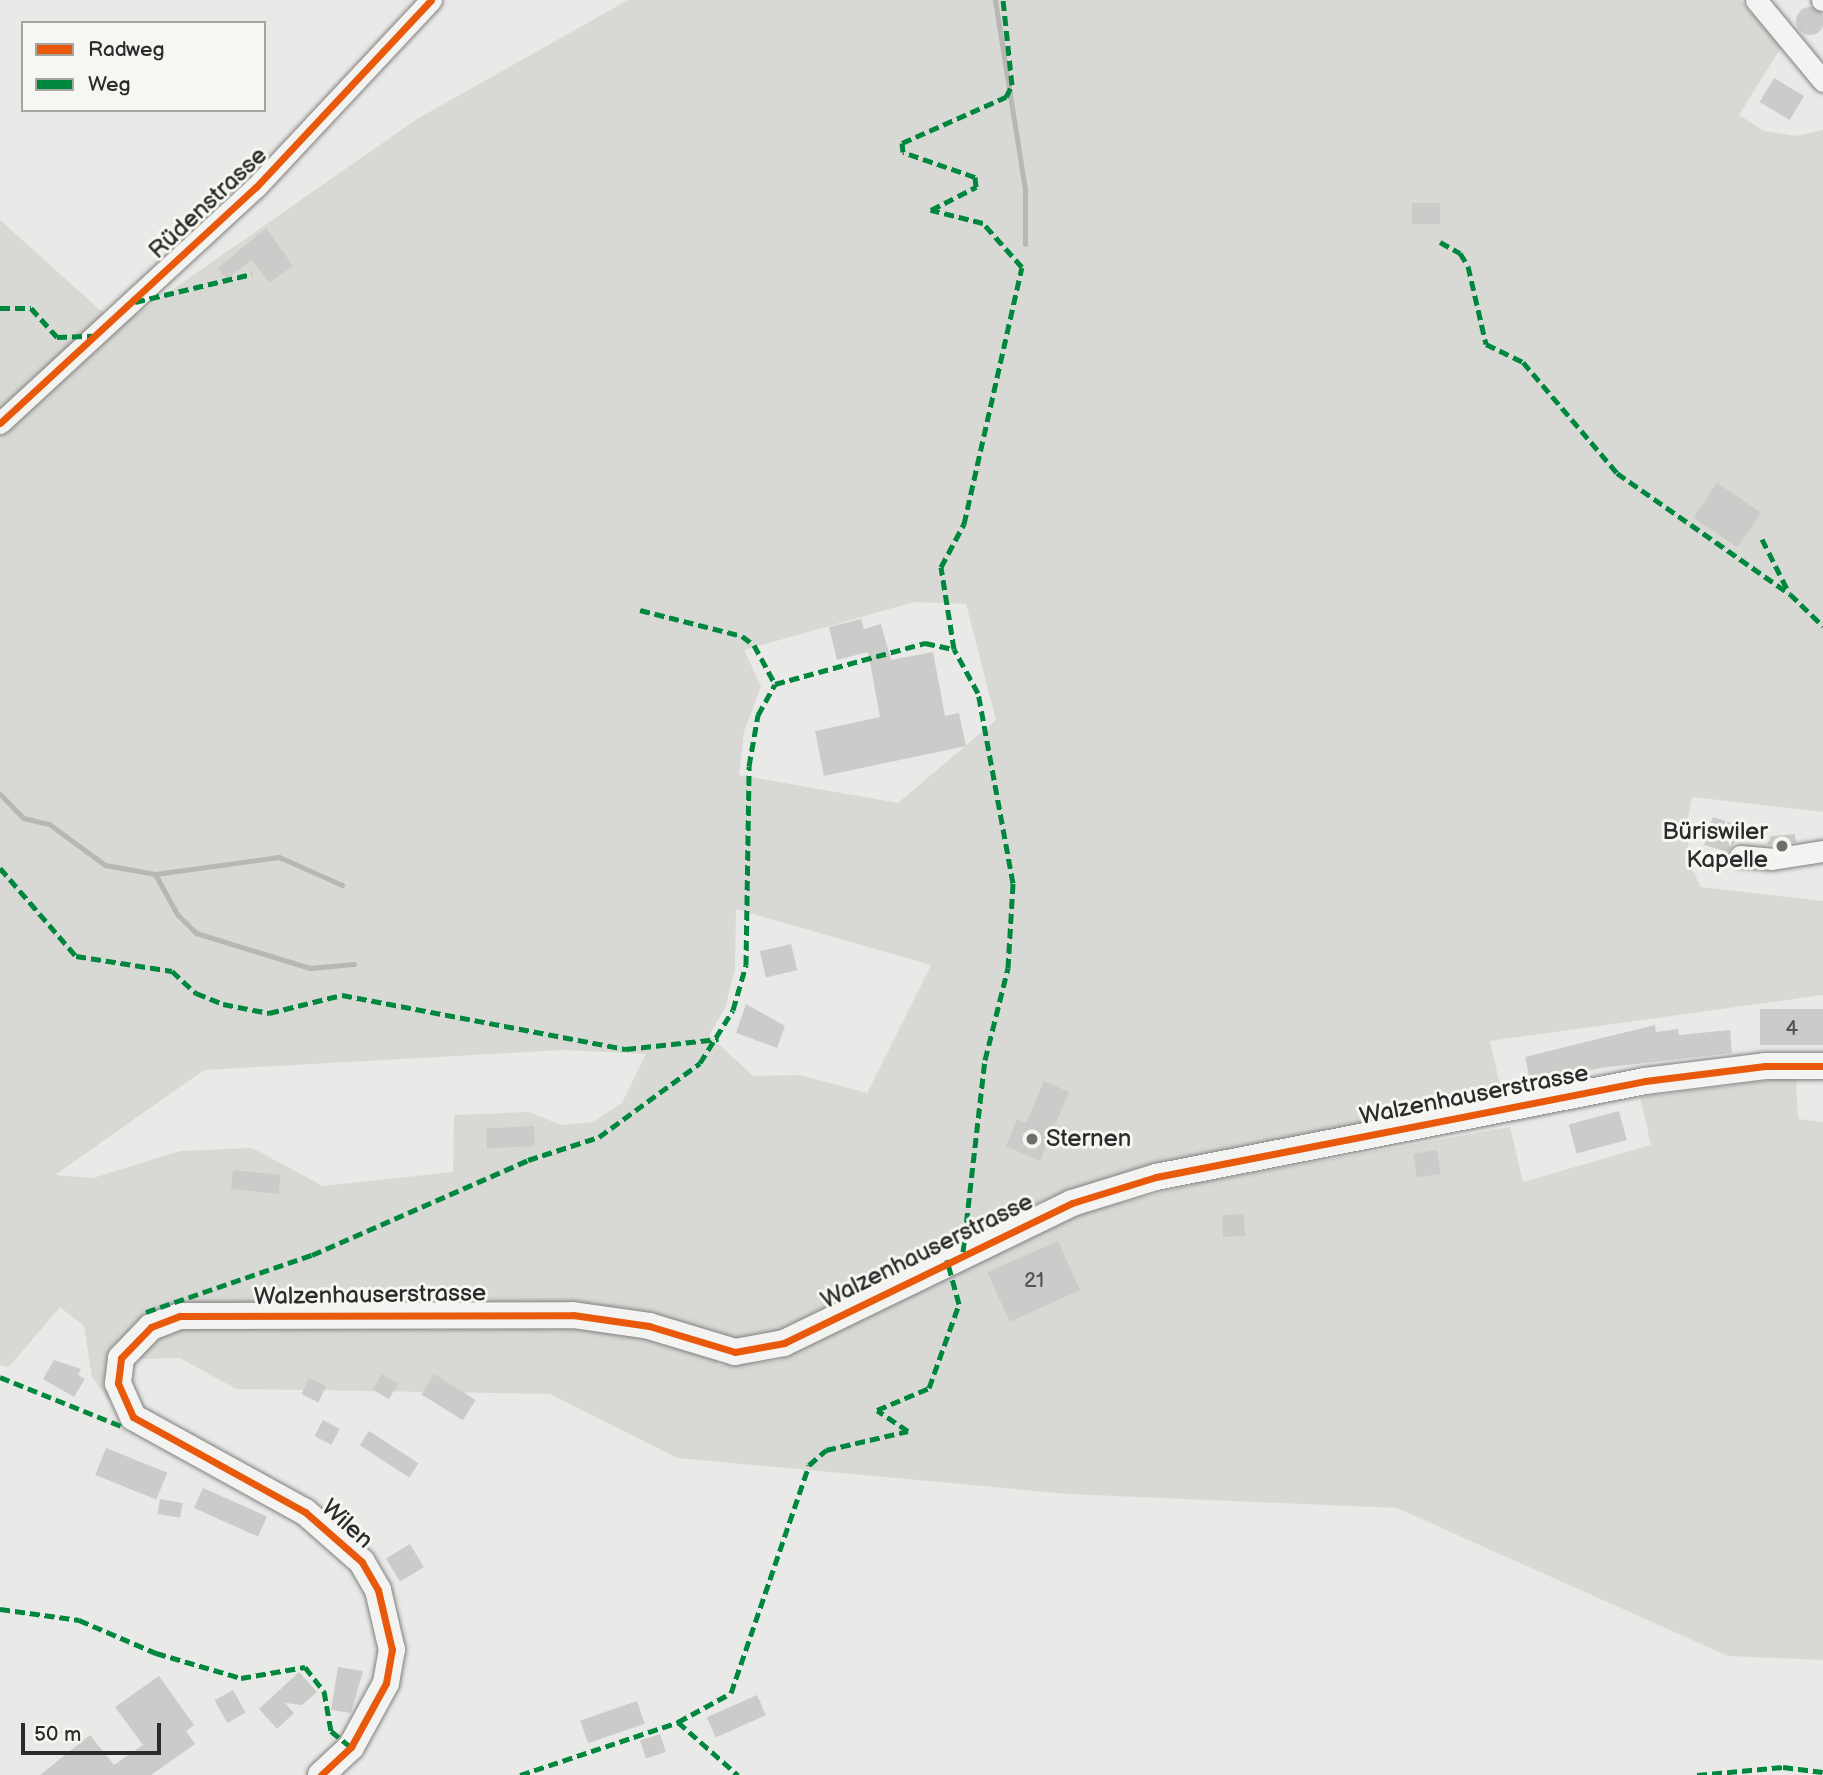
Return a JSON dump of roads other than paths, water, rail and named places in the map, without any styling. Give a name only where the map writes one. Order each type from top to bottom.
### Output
[{"type":"street","name":"Rüdenstrasse","points":[[0,422],[256,187],[431,0]]},
{"type":"street","points":[[1756,0],[1823,81]]},
{"type":"street","points":[[1740,856],[1772,859],[1823,850]]},
{"type":"street","name":"Walzenhauserstrasse","points":[[133,1417],[118,1383],[121,1358],[134,1339],[162,1322],[180,1317],[573,1315],[649,1326],[735,1352],[784,1343],[1072,1203],[1156,1177],[1646,1081],[1765,1066],[1823,1066]]},
{"type":"street","name":"Wilen","points":[[133,1417],[305,1512],[362,1562],[378,1590],[392,1650],[386,1683],[351,1747],[321,1775]]},
{"type":"waterway","points":[[995,0],[1025,189],[1025,244]]},
{"type":"waterway","points":[[0,794],[23,818],[49,824],[105,865],[155,874],[177,914],[196,933],[310,968],[354,964]]},
{"type":"waterway","points":[[155,874],[279,857],[342,885]]},
{"type":"place","name":"Büriswiler Kapelle","points":[[1782,846]]},
{"type":"place","name":"Sternen","points":[[1032,1139]]}]
